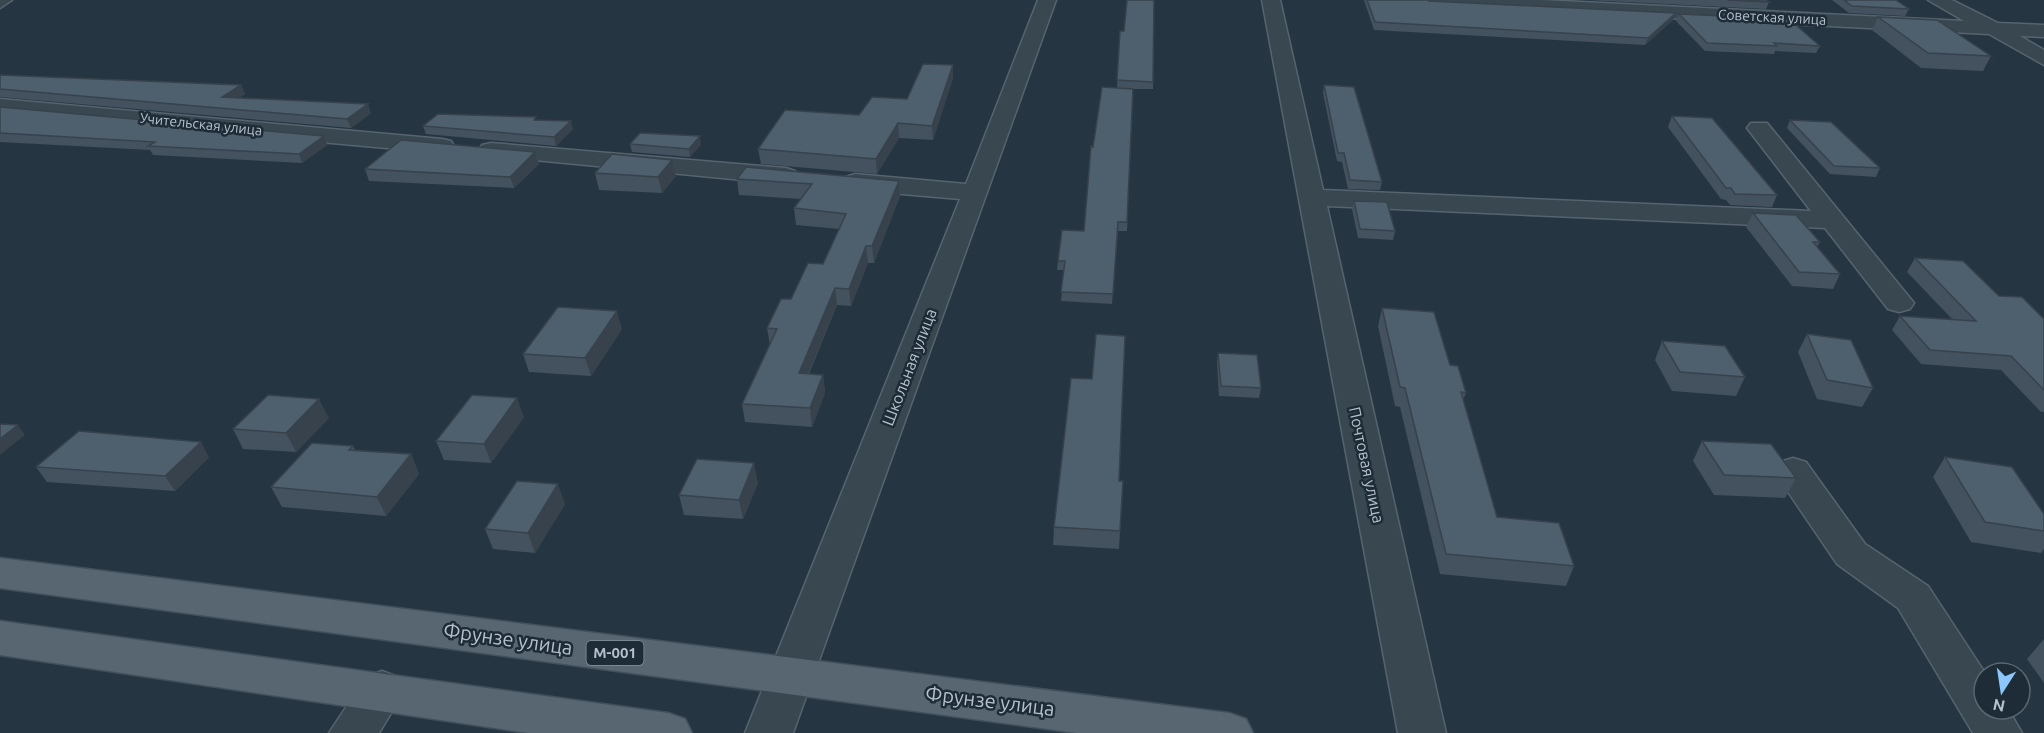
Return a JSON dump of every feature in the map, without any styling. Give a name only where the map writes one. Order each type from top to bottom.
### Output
[{"type":"main road","name":"Фрунзе улица","points":[[0,573],[791,676],[1065,722],[1229,733]]},
{"type":"main road","points":[[0,638],[382,690],[666,733]]},
{"type":"street","name":"Школьная улица","points":[[769,733],[976,193],[1047,0]]},
{"type":"street","name":"Почтовая улица","points":[[1271,0],[1422,733]]},
{"type":"street","name":"Советская улица","points":[[1428,0],[2044,31]]},
{"type":"street","points":[[1937,0],[1993,28],[2044,59]]},
{"type":"street","name":"Учительская улица","points":[[0,106],[976,193]]},
{"type":"street","points":[[1759,128],[1899,303]]},
{"type":"street","points":[[1311,197],[1832,220]]},
{"type":"street","points":[[1793,471],[1851,554],[1913,597],[1998,733]]},
{"type":"street","points":[[353,733],[382,690]]},
{"type":"building","points":[[1127,0],[1154,0],[1153,82],[1117,80],[1120,31],[1124,31]]},
{"type":"building","points":[[1367,0],[1428,0],[1676,13],[1648,38],[1375,22]]},
{"type":"building","points":[[1728,0],[1766,0],[1769,2]]},
{"type":"building","points":[[1844,0],[1896,0],[1909,9],[1852,6]]},
{"type":"building","points":[[1679,14],[1789,19],[1820,46],[1707,43]]},
{"type":"building","points":[[1878,17],[1937,20],[1991,56],[1928,53]]},
{"type":"building","points":[[923,64],[953,65],[932,126],[898,123],[876,159],[758,149],[785,110],[859,115],[872,97],[907,99]]},
{"type":"building","points":[[0,75],[241,85],[222,97],[368,104],[347,119],[0,89]]},
{"type":"building","points":[[1324,85],[1354,87],[1382,182],[1350,180],[1344,153],[1338,153]]},
{"type":"building","points":[[1102,87],[1133,89],[1127,222],[1118,222],[1113,294],[1061,292],[1065,261],[1058,261],[1062,230],[1084,231],[1091,146],[1093,147]]},
{"type":"building","points":[[0,107],[324,136],[299,154],[148,146],[155,142],[0,133]]},
{"type":"building","points":[[438,114],[536,117],[534,120],[571,121],[554,137],[423,126]]},
{"type":"building","points":[[1672,116],[1712,118],[1777,195],[1735,194],[1731,188],[1726,188]]},
{"type":"building","points":[[1790,120],[1831,122],[1880,168],[1834,166]]},
{"type":"building","points":[[640,133],[700,136],[689,149],[630,144]]},
{"type":"building","points":[[401,140],[535,152],[510,177],[365,169]]},
{"type":"building","points":[[612,154],[672,160],[658,177],[595,173]]},
{"type":"building","points":[[746,167],[899,181],[872,246],[866,246],[849,289],[835,288],[799,373],[823,375],[810,408],[742,404],[777,329],[767,328],[781,299],[791,299],[808,263],[823,264],[846,214],[794,208],[812,184],[737,179]]},
{"type":"building","points":[[1354,201],[1387,202],[1395,231],[1360,229]]},
{"type":"building","points":[[1753,213],[1796,215],[1820,242],[1813,242],[1840,274],[1799,272]]},
{"type":"building","points":[[1915,258],[1963,261],[1999,296],[2022,297],[2044,319],[2044,390],[2011,356],[1930,350],[1900,316],[1976,321]]},
{"type":"building","points":[[558,307],[617,311],[585,358],[523,354]]},
{"type":"building","points":[[1382,308],[1434,312],[1450,365],[1458,366],[1466,393],[1461,392],[1497,517],[1559,523],[1574,566],[1446,554],[1405,388],[1400,387]]},
{"type":"building","points":[[1096,334],[1125,336],[1119,481],[1123,481],[1120,531],[1054,527],[1071,378],[1092,379]]},
{"type":"building","points":[[1807,334],[1851,340],[1873,388],[1827,380]]},
{"type":"building","points":[[1662,341],[1725,346],[1745,377],[1680,372]]},
{"type":"building","points":[[1218,353],[1257,355],[1261,388],[1221,386]]},
{"type":"building","points":[[268,395],[319,399],[286,433],[233,429]]},
{"type":"building","points":[[472,395],[517,398],[484,444],[436,441]]},
{"type":"building","points":[[0,424],[18,425],[0,439]]},
{"type":"building","points":[[79,431],[201,442],[165,476],[36,467]]},
{"type":"building","points":[[1702,441],[1771,444],[1796,478],[1724,475]]},
{"type":"building","points":[[312,443],[353,446],[349,450],[411,454],[377,497],[271,487]]},
{"type":"building","points":[[1945,457],[2012,467],[2044,514],[2044,531],[1985,522]]},
{"type":"building","points":[[697,459],[754,463],[739,500],[679,495]]},
{"type":"building","points":[[517,481],[558,484],[528,533],[485,529]]}]
